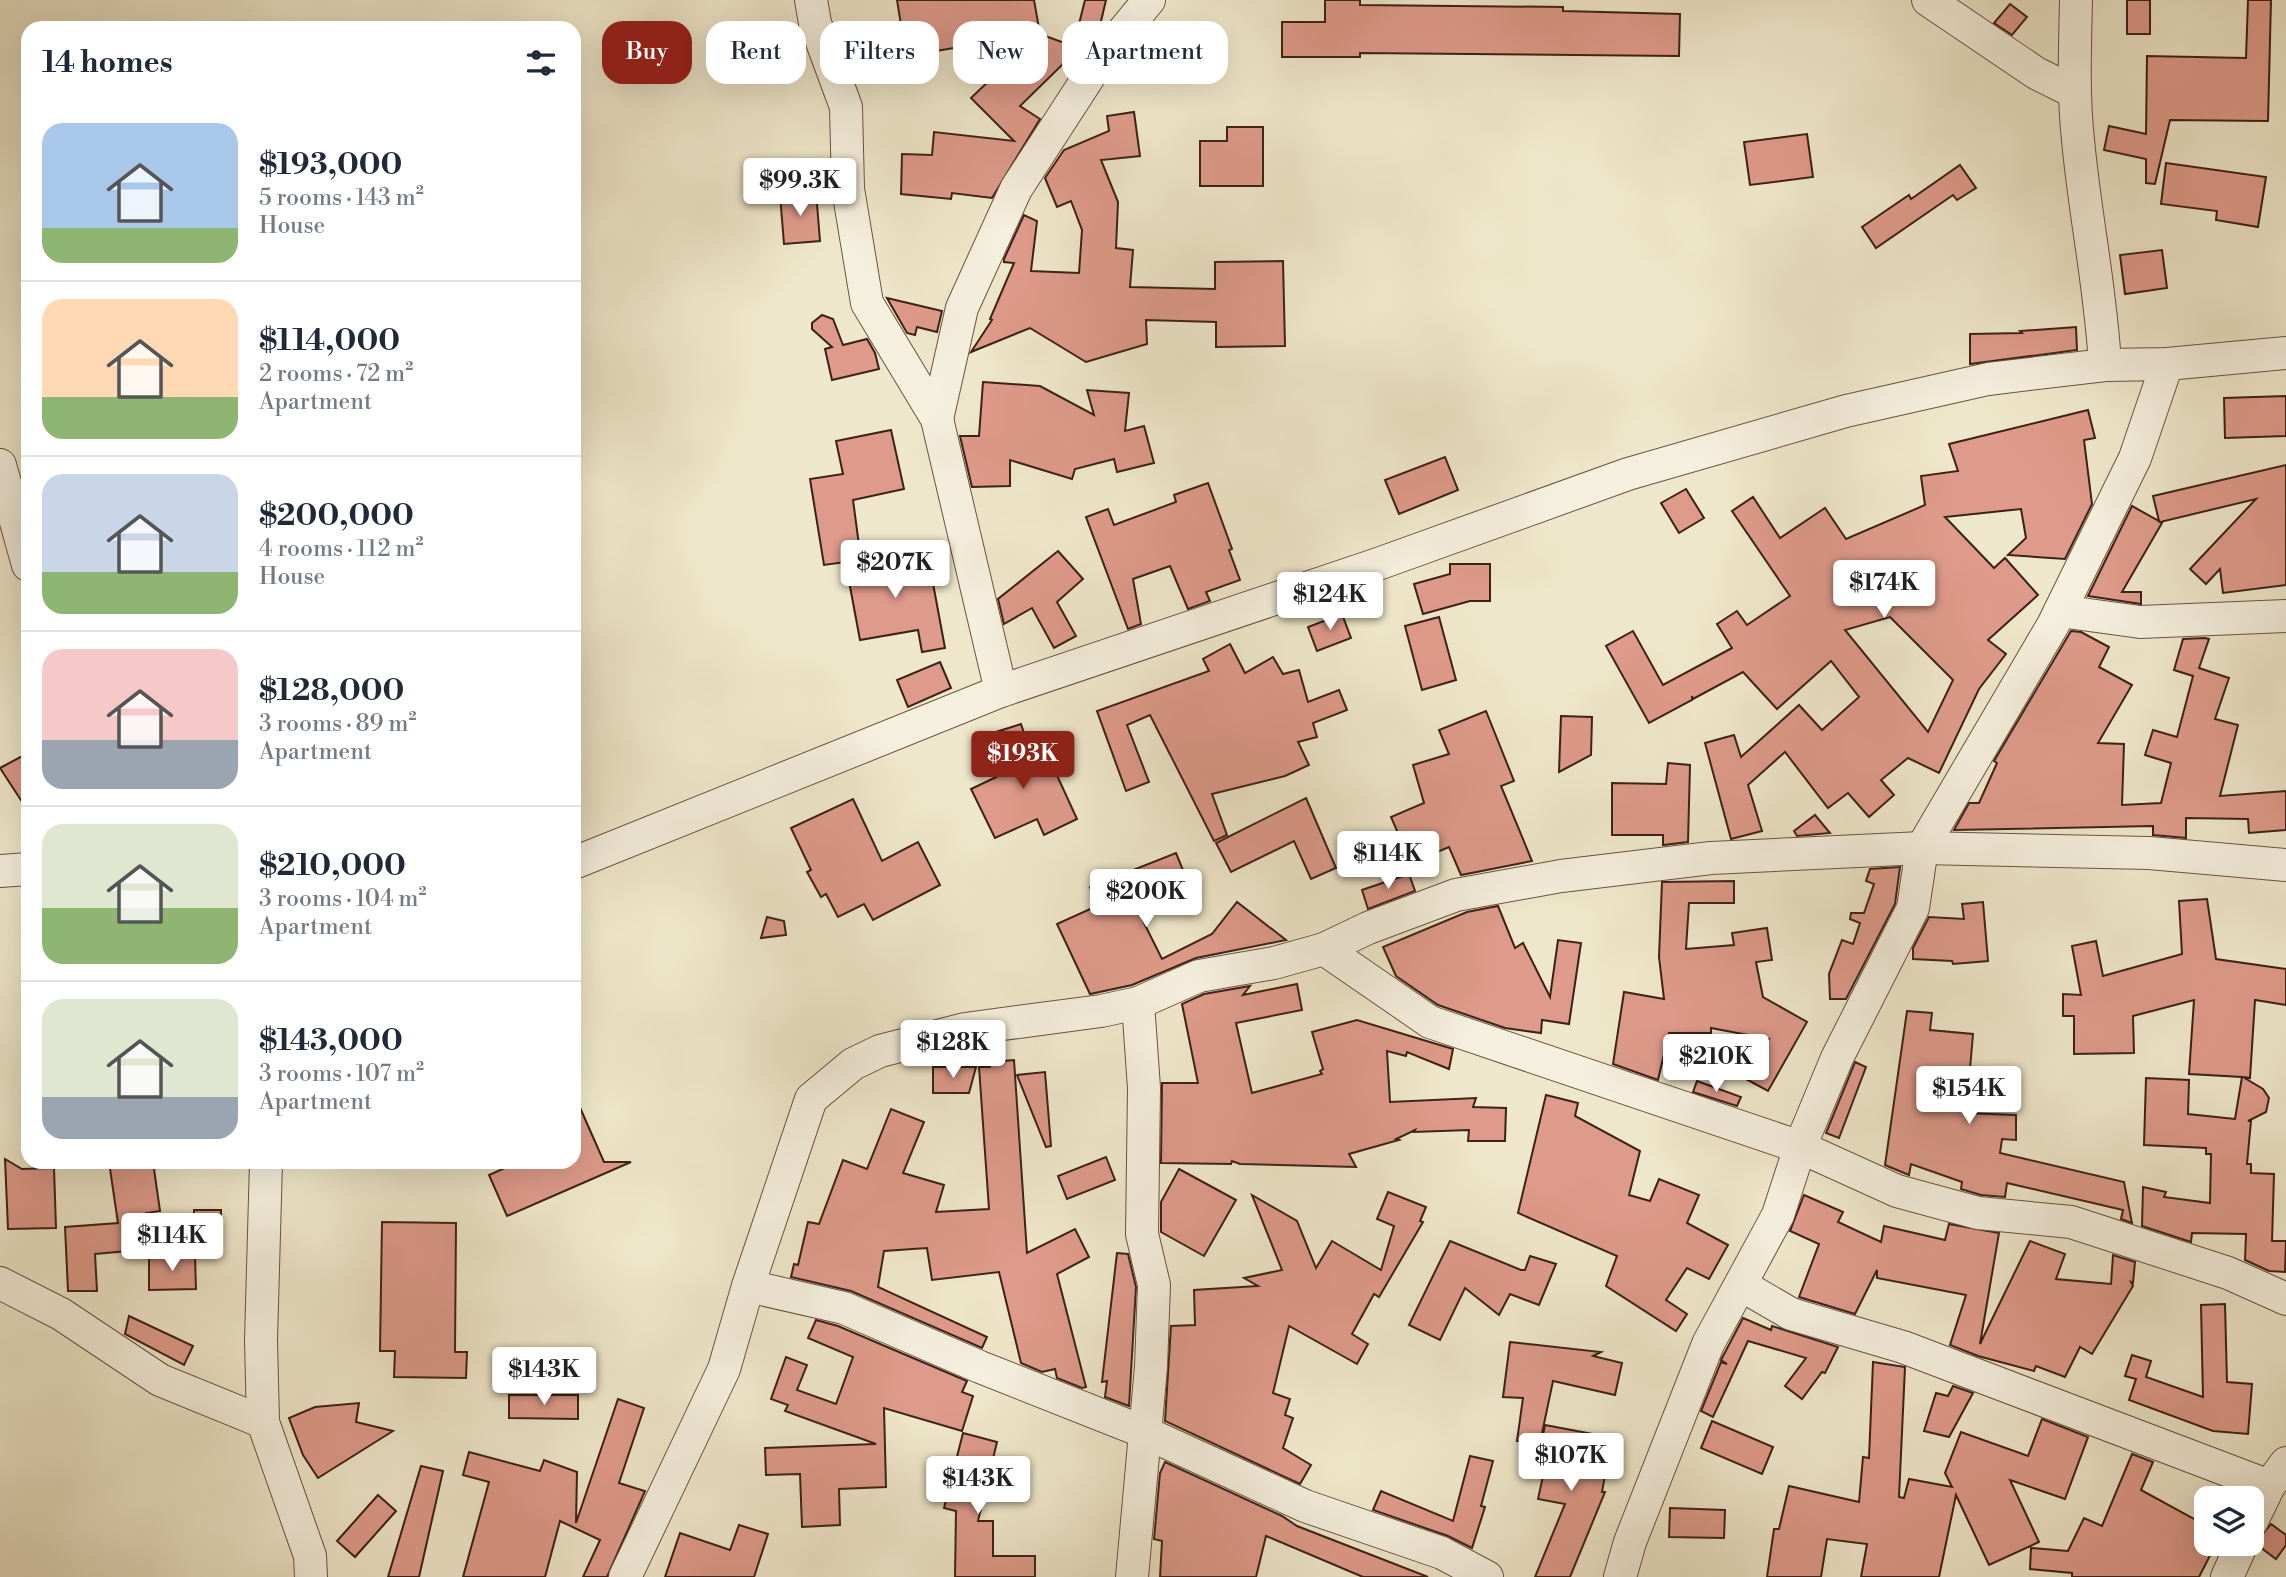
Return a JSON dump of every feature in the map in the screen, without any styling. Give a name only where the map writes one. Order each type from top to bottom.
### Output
[{"type":"street","points":[[811,0],[815,23],[846,107],[848,189],[867,303],[937,419],[1001,691]]},
{"type":"street","points":[[937,419],[962,308],[1016,189],[1099,61],[1149,0]]},
{"type":"street","points":[[1928,0],[2036,74],[2074,92]]},
{"type":"street","points":[[2076,0],[2074,92],[2078,142],[2102,317],[2105,365]]},
{"type":"street","points":[[581,860],[1001,691],[1378,564],[1628,474],[1885,402],[1988,379],[2105,365],[2167,364],[2286,353]]},
{"type":"street","points":[[1620,1577],[1630,1542],[1708,1344],[1778,1215],[1800,1147],[1837,1058],[1913,908],[1922,848],[1974,765],[2060,611],[2135,458],[2167,364]]},
{"type":"street","points":[[1,473],[21,541]]},
{"type":"street","points":[[2060,611],[2140,622],[2286,616]]},
{"type":"street","points":[[625,1577],[724,1369],[748,1286],[811,1098],[830,1080],[880,1051],[965,1029],[1101,1011],[1138,1003],[1199,976],[1274,963],[1324,948],[1368,928],[1456,895],[1561,876],[1711,858],[1922,848],[2149,853],[2286,864]]},
{"type":"street","points":[[0,871],[21,870]]},
{"type":"street","points":[[1324,948],[1430,1023],[1800,1147],[1897,1191],[1978,1213],[2071,1222],[2228,1273],[2286,1299]]},
{"type":"street","points":[[1132,1577],[1151,1367],[1154,1285],[1142,1234],[1144,1088],[1138,1003]]},
{"type":"street","points":[[266,1169],[261,1327],[263,1422],[310,1556],[311,1577]]},
{"type":"street","points":[[0,1283],[61,1314],[160,1380],[263,1422]]},
{"type":"street","points":[[1741,1285],[1791,1314],[1903,1347],[2278,1475],[2264,1500]]},
{"type":"street","points":[[748,1286],[845,1308],[980,1367],[1144,1432],[1305,1506],[1442,1553],[1487,1577]]},
{"type":"street","points":[[2227,1577],[2237,1556]]},
{"type":"building","points":[[897,0],[1034,0],[1038,21],[953,21],[953,48],[939,50],[939,21],[900,21]]},
{"type":"building","points":[[1085,0],[1106,0],[1101,21],[1080,21]]},
{"type":"building","points":[[1325,0],[1360,0],[1360,5],[1563,7],[1563,11],[1680,14],[1679,56],[1360,53],[1360,57],[1282,57],[1282,22],[1325,22]]},
{"type":"building","points":[[2127,0],[2150,0],[2150,34],[2127,34]]},
{"type":"building","points":[[2248,0],[2271,0],[2268,121],[2170,120],[2155,184],[2146,183],[2146,159],[2104,150],[2109,126],[2146,134],[2147,56],[2246,58]]},
{"type":"building","points":[[2010,4],[2027,17],[2012,35],[1994,23]]},
{"type":"building","points":[[1048,37],[1062,42],[1062,65],[1048,79]]},
{"type":"building","points":[[986,84],[1043,84],[1020,106],[1040,119],[992,198],[952,193],[951,199],[901,194],[902,154],[932,155],[934,132],[1014,141],[971,98]]},
{"type":"building","points":[[1134,112],[1140,156],[1101,160],[1118,202],[1116,248],[1133,250],[1130,287],[1215,289],[1215,262],[1283,261],[1285,346],[1216,347],[1216,322],[1146,320],[1147,344],[1086,362],[1030,328],[971,352],[992,320],[990,319],[1014,263],[1004,262],[1004,259],[1024,215],[1037,221],[1031,271],[1079,273],[1082,230],[1071,201],[1057,207],[1045,178],[1064,150],[1109,131],[1107,116]]},
{"type":"building","points":[[1227,127],[1263,127],[1263,186],[1200,186],[1200,141],[1227,141]]},
{"type":"building","points":[[1807,134],[1813,177],[1750,185],[1744,142]]},
{"type":"building","points":[[2166,163],[2266,177],[2258,227],[2216,220],[2217,211],[2161,204]]},
{"type":"building","points":[[1960,165],[1976,188],[1957,200],[1953,195],[1876,248],[1862,227],[1909,195],[1911,199]]},
{"type":"building","points":[[816,192],[820,241],[784,244],[780,195]]},
{"type":"building","points":[[2162,250],[2167,288],[2125,294],[2120,255]]},
{"type":"building","points":[[887,298],[942,311],[937,332],[917,327],[915,335],[907,333]]},
{"type":"building","points":[[822,315],[833,319],[843,345],[867,339],[875,353],[879,369],[832,380],[825,349],[832,347],[812,329],[812,323]]},
{"type":"building","points":[[2076,327],[2077,350],[1970,364],[1970,334],[2022,333],[2020,331]]},
{"type":"building","points":[[983,382],[1040,386],[1094,415],[1087,390],[1129,393],[1125,431],[1144,426],[1154,463],[1117,472],[1114,459],[1075,469],[1072,479],[1010,460],[1010,486],[972,487],[960,436],[979,436]]},
{"type":"building","points":[[2286,396],[2286,436],[2225,438],[2224,398]]},
{"type":"building","points":[[2088,410],[2095,438],[2084,440],[2092,504],[2065,559],[2008,555],[2026,538],[2021,509],[1945,517],[1994,568],[2005,558],[2038,595],[1988,640],[2006,654],[1979,689],[1939,773],[1908,758],[1881,780],[1894,795],[1869,817],[1848,793],[1828,808],[1785,752],[1748,785],[1762,831],[1731,839],[1705,743],[1734,735],[1741,757],[1799,705],[1822,730],[1859,697],[1831,661],[1777,709],[1743,672],[1693,699],[1692,696],[1692,700],[1649,723],[1606,646],[1633,631],[1663,685],[1732,648],[1717,624],[1737,611],[1747,625],[1790,596],[1732,511],[1753,497],[1780,538],[1825,508],[1846,539],[1925,505],[1921,476],[1958,471],[1949,444]],"holes":[[[1890,617],[1953,680],[1928,732],[1845,630]]]},
{"type":"building","points":[[891,430],[904,489],[853,500],[861,560],[824,565],[810,479],[843,474],[836,441]]},
{"type":"building","points":[[1445,457],[1458,490],[1399,514],[1385,480]]},
{"type":"building","points":[[2286,465],[2286,585],[2223,593],[2220,569],[2206,584],[2190,569],[2256,499],[2160,522],[2162,523],[2122,592],[2141,592],[2141,604],[2088,596],[2132,506],[2159,521],[2153,496]]},
{"type":"building","points":[[1208,483],[1232,549],[1229,550],[1240,580],[1206,592],[1210,601],[1188,609],[1170,566],[1133,579],[1141,624],[1128,629],[1086,517],[1108,509],[1114,525],[1176,502],[1174,495]]},
{"type":"building","points":[[1686,489],[1704,518],[1679,533],[1661,503]]},
{"type":"building","points":[[1058,551],[1083,579],[1057,602],[1076,636],[1054,648],[1032,608],[1004,624],[998,599]]},
{"type":"building","points":[[917,553],[922,580],[932,578],[945,648],[922,652],[918,630],[860,640],[846,565]]},
{"type":"building","points":[[1450,564],[1490,564],[1490,601],[1470,601],[1423,614],[1414,584],[1450,574]]},
{"type":"building","points":[[1342,614],[1351,638],[1317,651],[1308,627]]},
{"type":"building","points":[[1439,617],[1456,680],[1422,690],[1405,626]]},
{"type":"building","points":[[2071,631],[2081,632],[2109,647],[2099,667],[2132,685],[2098,743],[2124,744],[2122,805],[2161,803],[2171,763],[2145,755],[2153,730],[2177,737],[2193,676],[2174,670],[2183,639],[2205,638],[2209,639],[2199,668],[2229,678],[2215,719],[2238,725],[2220,796],[2286,791],[2286,830],[2249,833],[2248,819],[2186,818],[2186,838],[2153,835],[2153,826],[1954,830],[1969,803],[1979,803],[1997,763],[1994,761]]},
{"type":"building","points":[[1230,644],[1245,673],[1273,657],[1283,674],[1299,670],[1308,702],[1339,690],[1347,710],[1313,723],[1317,737],[1298,742],[1309,765],[1285,776],[1212,794],[1227,835],[1214,841],[1150,715],[1127,725],[1149,782],[1126,791],[1097,711],[1209,671],[1203,659]]},
{"type":"building","points":[[940,662],[951,688],[908,707],[897,680]]},
{"type":"building","points":[[1486,711],[1514,781],[1501,786],[1532,861],[1461,875],[1449,847],[1411,863],[1391,817],[1424,803],[1413,765],[1449,754],[1439,730]]},
{"type":"building","points":[[1561,716],[1592,717],[1591,755],[1559,772]]},
{"type":"building","points":[[1021,724],[1035,767],[1050,760],[1077,819],[1044,835],[1037,819],[995,838],[971,789],[1009,771],[996,732]]},
{"type":"building","points":[[21,757],[21,800],[0,768]]},
{"type":"building","points":[[1668,763],[1690,765],[1688,842],[1663,845],[1663,835],[1612,835],[1612,783],[1666,784]]},
{"type":"building","points":[[1306,798],[1336,868],[1311,879],[1294,841],[1231,872],[1216,843]]},
{"type":"building","points":[[853,799],[882,861],[918,842],[940,885],[873,920],[864,904],[838,917],[826,894],[821,897],[807,872],[811,870],[791,828]]},
{"type":"building","points":[[1815,815],[1830,833],[1797,836],[1794,831]]},
{"type":"building","points":[[1176,853],[1191,890],[1138,911],[1162,959],[1212,934],[1237,902],[1286,940],[1196,958],[1132,985],[1090,994],[1057,924],[1097,906],[1090,887]]},
{"type":"building","points":[[1900,867],[1895,904],[1846,999],[1830,999],[1829,974],[1842,940],[1853,944],[1860,923],[1850,919],[1851,913],[1864,913],[1874,884],[1866,881],[1870,869]]},
{"type":"building","points":[[1409,874],[1415,891],[1368,909],[1362,890]]},
{"type":"building","points":[[1734,881],[1734,903],[1689,903],[1686,949],[1734,945],[1732,933],[1767,928],[1772,960],[1756,962],[1763,997],[1807,1022],[1768,1091],[1746,1079],[1769,1039],[1711,1028],[1711,1033],[1669,1033],[1658,1080],[1613,1064],[1624,992],[1664,999],[1659,957],[1662,882]]},
{"type":"building","points":[[2207,899],[2216,959],[2286,969],[2286,1005],[2255,1000],[2250,1078],[2243,1077],[2263,1089],[2269,1098],[2266,1112],[2248,1121],[2251,1121],[2247,1164],[2251,1164],[2251,1173],[2274,1174],[2272,1241],[2286,1241],[2285,1272],[2269,1271],[2245,1260],[2246,1234],[2192,1233],[2191,1242],[2142,1226],[2143,1187],[2166,1192],[2164,1197],[2210,1203],[2211,1154],[2206,1154],[2206,1148],[2144,1145],[2146,1078],[2189,1080],[2188,1114],[2235,1119],[2242,1077],[2189,1074],[2194,1000],[2133,1016],[2134,1053],[2074,1054],[2074,1016],[2063,1016],[2063,994],[2081,995],[2072,946],[2096,941],[2103,976],[2182,954],[2179,901]]},
{"type":"building","points":[[1983,902],[1988,961],[1953,964],[1952,961],[1913,959],[1913,948],[1929,917],[1964,919],[1962,904]]},
{"type":"building","points":[[1498,906],[1515,948],[1523,943],[1550,997],[1558,940],[1581,943],[1569,1024],[1542,1020],[1541,1033],[1505,1028],[1438,1005],[1396,976],[1383,947],[1467,912]]},
{"type":"building","points":[[767,917],[784,921],[786,935],[761,938]]},
{"type":"building","points":[[1297,984],[1302,1010],[1236,1023],[1252,1093],[1322,1074],[1320,1071],[1323,1069],[1312,1032],[1357,1020],[1453,1049],[1449,1069],[1407,1052],[1406,1056],[1387,1051],[1390,1102],[1476,1098],[1473,1107],[1506,1108],[1505,1141],[1468,1141],[1469,1130],[1414,1132],[1415,1130],[1396,1139],[1399,1140],[1349,1154],[1356,1167],[1240,1164],[1232,1161],[1231,1164],[1161,1163],[1162,1083],[1198,1083],[1182,1004],[1204,994],[1250,986],[1243,995]]},
{"type":"building","points":[[1907,1011],[1932,1013],[1930,1030],[1973,1034],[1970,1069],[1979,1072],[1965,1113],[2016,1115],[2016,1140],[2002,1139],[2000,1153],[2124,1182],[2132,1223],[2121,1219],[2123,1210],[2007,1183],[2005,1197],[1981,1195],[1961,1189],[1962,1182],[1911,1164],[1909,1175],[1885,1165]]},
{"type":"building","points":[[1014,1060],[1027,1253],[1075,1229],[1089,1257],[1057,1274],[1086,1387],[1082,1388],[1057,1378],[1055,1369],[1042,1372],[1021,1363],[999,1272],[932,1280],[927,1248],[884,1251],[878,1287],[987,1337],[982,1348],[851,1291],[791,1277],[794,1264],[798,1265],[808,1222],[819,1224],[843,1160],[867,1169],[891,1109],[924,1122],[903,1173],[944,1185],[936,1212],[989,1209],[979,1067],[990,1067],[990,1062]]},
{"type":"building","points":[[1855,1062],[1866,1067],[1839,1138],[1826,1133]]},
{"type":"building","points":[[933,1067],[976,1067],[969,1093],[933,1093]]},
{"type":"building","points":[[1045,1072],[1051,1146],[1046,1147],[1017,1075]]},
{"type":"building","points":[[1697,1081],[1741,1097],[1737,1106],[1693,1092]]},
{"type":"building","points":[[1546,1095],[1578,1103],[1575,1116],[1640,1151],[1629,1195],[1650,1201],[1659,1179],[1699,1195],[1687,1223],[1728,1245],[1709,1279],[1687,1268],[1666,1300],[1687,1314],[1676,1331],[1606,1286],[1617,1256],[1518,1213]]},
{"type":"building","points":[[581,1110],[604,1162],[631,1162],[507,1216],[489,1175],[503,1169],[581,1169]]},
{"type":"building","points":[[1106,1157],[1115,1180],[1067,1199],[1058,1176]]},
{"type":"building","points":[[5,1159],[21,1169],[54,1169],[56,1228],[8,1229]]},
{"type":"building","points":[[110,1169],[154,1169],[160,1211],[146,1213],[150,1249],[95,1254],[97,1291],[68,1291],[65,1227],[118,1223]]},
{"type":"building","points":[[1179,1169],[1236,1200],[1204,1256],[1161,1232],[1161,1202]]},
{"type":"building","points":[[1388,1192],[1426,1207],[1420,1221],[1423,1222],[1379,1297],[1374,1294],[1352,1334],[1368,1344],[1357,1364],[1289,1326],[1273,1393],[1290,1399],[1285,1415],[1293,1418],[1283,1448],[1311,1465],[1300,1484],[1165,1421],[1171,1326],[1195,1325],[1194,1290],[1258,1286],[1244,1278],[1282,1270],[1252,1195],[1297,1221],[1316,1268],[1332,1241],[1381,1270],[1394,1226],[1377,1219]]},
{"type":"building","points":[[1804,1195],[1843,1212],[1838,1222],[1881,1242],[1884,1226],[1945,1240],[1949,1224],[1999,1233],[1980,1344],[2030,1241],[2065,1254],[2056,1279],[2111,1284],[2113,1255],[2135,1262],[2133,1283],[2131,1282],[2133,1286],[2092,1354],[2080,1347],[2065,1377],[2036,1366],[2034,1371],[1978,1356],[1950,1345],[1966,1295],[1877,1278],[1877,1270],[1855,1314],[1799,1297],[1819,1244],[1790,1231]]},
{"type":"building","points":[[194,1210],[221,1210],[220,1242],[194,1242]]},
{"type":"building","points":[[382,1222],[456,1223],[455,1352],[467,1352],[466,1378],[394,1377],[395,1351],[380,1351]]},
{"type":"building","points":[[1450,1241],[1521,1270],[1525,1270],[1530,1256],[1556,1264],[1539,1305],[1510,1294],[1499,1315],[1465,1288],[1440,1340],[1409,1325]]},
{"type":"building","points":[[1117,1253],[1128,1254],[1136,1287],[1129,1406],[1105,1397],[1107,1381],[1102,1382]]},
{"type":"building","points":[[195,1256],[196,1289],[149,1290],[149,1258]]},
{"type":"building","points":[[2225,1304],[2227,1382],[2252,1384],[2248,1434],[2213,1431],[2129,1400],[2136,1379],[2125,1376],[2132,1355],[2151,1361],[2146,1377],[2203,1397],[2201,1305]]},
{"type":"building","points":[[129,1316],[193,1346],[184,1365],[125,1334]]},
{"type":"building","points":[[1743,1318],[1771,1330],[1772,1326],[1838,1347],[1825,1373],[1822,1372],[1802,1399],[1785,1386],[1806,1358],[1748,1341],[1713,1417],[1701,1411],[1721,1362],[1727,1364],[1721,1360]]},
{"type":"building","points":[[816,1320],[838,1326],[967,1381],[962,1392],[973,1396],[962,1431],[884,1408],[886,1487],[839,1489],[840,1525],[802,1527],[800,1474],[766,1475],[765,1448],[876,1444],[785,1411],[788,1405],[771,1399],[786,1357],[807,1365],[797,1390],[836,1404],[853,1357],[808,1338]]},
{"type":"building","points":[[1510,1342],[1601,1352],[1593,1356],[1622,1363],[1615,1395],[1553,1381],[1540,1443],[1517,1441],[1523,1398],[1503,1397]]},
{"type":"building","points":[[1873,1362],[1905,1367],[1899,1497],[1904,1498],[1909,1479],[1952,1487],[1945,1473],[1961,1432],[2028,1456],[2042,1419],[2088,1437],[2065,1499],[2010,1480],[2039,1542],[1989,1565],[1956,1495],[1939,1577],[1861,1577],[1867,1544],[1827,1539],[1821,1577],[1767,1577],[1774,1529],[1779,1529],[1789,1486],[1859,1502],[1863,1457],[1869,1458]]},
{"type":"building","points":[[1953,1386],[1973,1393],[1949,1437],[1924,1431],[1936,1393],[1948,1396]]},
{"type":"building","points":[[509,1395],[578,1395],[578,1419],[509,1418]]},
{"type":"building","points":[[618,1399],[644,1408],[619,1483],[645,1491],[607,1577],[583,1577],[600,1540],[560,1521],[545,1577],[463,1577],[489,1482],[463,1475],[469,1452],[540,1471],[544,1460],[577,1472],[576,1523]]},
{"type":"building","points":[[359,1403],[356,1422],[393,1431],[318,1478],[303,1455],[289,1418],[315,1407]]},
{"type":"building","points":[[1712,1421],[1773,1447],[1762,1474],[1701,1448]]},
{"type":"building","points":[[1545,1425],[1609,1437],[1604,1463],[1607,1464],[1602,1492],[1605,1492],[1570,1577],[1535,1577],[1565,1504],[1538,1499],[1543,1476],[1540,1475],[1545,1449],[1540,1449]]},
{"type":"building","points":[[963,1433],[997,1442],[978,1521],[993,1521],[993,1556],[1035,1556],[1035,1577],[955,1577],[956,1511],[944,1508]]},
{"type":"building","points":[[2132,1454],[2153,1462],[2141,1490],[2194,1519],[2194,1556],[2210,1556],[2199,1577],[2072,1577],[2072,1573],[2030,1569],[2031,1548],[2068,1551],[2084,1518],[2102,1526]]},
{"type":"building","points":[[1470,1456],[1493,1461],[1481,1506],[1485,1507],[1472,1548],[1448,1536],[1373,1510],[1381,1491],[1453,1521]]},
{"type":"building","points":[[1165,1462],[1282,1516],[1297,1526],[1428,1577],[1363,1577],[1266,1536],[1256,1577],[1160,1577],[1162,1541],[1154,1539],[1160,1473]]},
{"type":"building","points":[[421,1466],[443,1471],[419,1577],[388,1577]]},
{"type":"building","points":[[378,1495],[396,1511],[355,1557],[337,1541]]},
{"type":"building","points":[[1670,1508],[1725,1510],[1724,1538],[1669,1537]]},
{"type":"building","points":[[2271,1524],[2286,1535],[2286,1545],[2276,1559],[2264,1550],[2264,1532]]},
{"type":"building","points":[[739,1525],[768,1534],[754,1577],[665,1577],[680,1533],[730,1550]]}]
